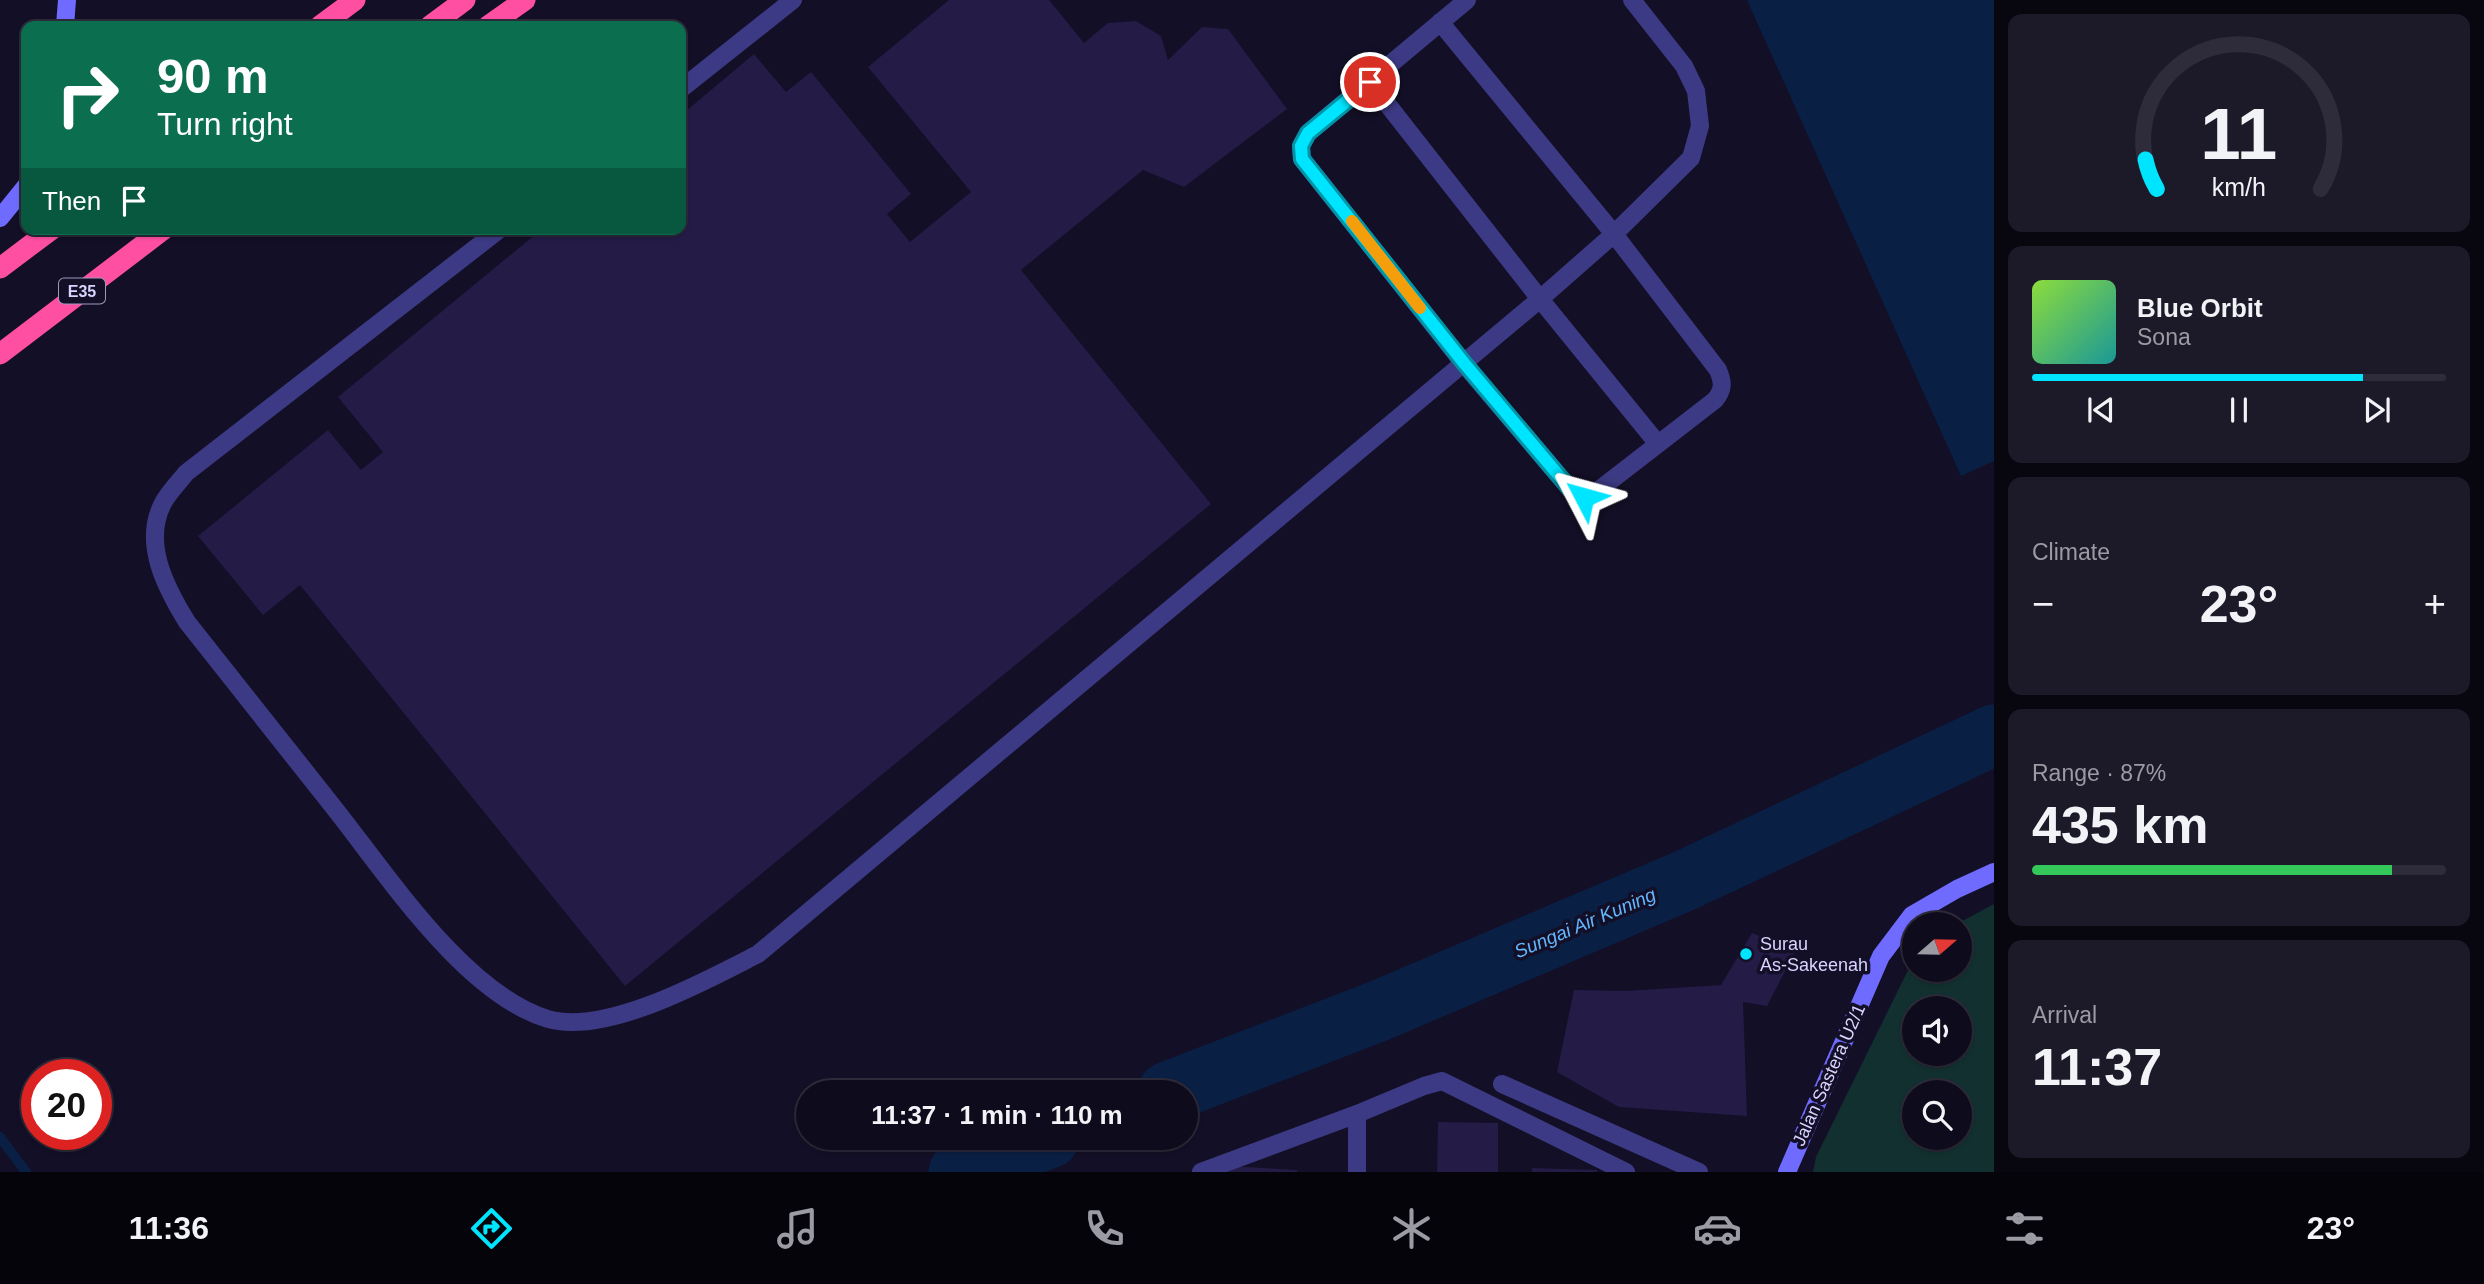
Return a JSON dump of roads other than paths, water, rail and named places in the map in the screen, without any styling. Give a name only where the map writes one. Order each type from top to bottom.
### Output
[{"type":"highway","points":[[327,21],[355,0]]},
{"type":"highway","points":[[437,21],[465,0]]},
{"type":"highway","points":[[495,21],[525,0]]},
{"type":"highway","points":[[0,268],[44,235]]},
{"type":"highway","name":"E35","points":[[0,354],[156,235]]},
{"type":"street","points":[[65,21],[67,0]]},
{"type":"street","points":[[686,85],[793,0]]},
{"type":"street","points":[[1440,22],[1614,234],[1718,370],[1723,382],[1722,391],[1715,400],[1600,489],[1584,497],[1576,496],[1464,363],[1302,159],[1301,146],[1308,133],[1370,82],[1440,22],[1467,0]]},
{"type":"street","points":[[492,235],[186,473],[163,504],[156,524],[155,544],[170,595],[187,622],[445,948],[505,999],[550,1019],[580,1021],[613,1016],[677,995],[758,954],[1464,363],[1614,234],[1691,158],[1700,126],[1696,91],[1684,66],[1632,0]]},
{"type":"street","points":[[1370,82],[1658,444]]},
{"type":"street","points":[[0,218],[21,192]]},
{"type":"street","name":"Jalan Sastera U2/1","points":[[1787,1172],[1881,957],[1912,915],[1957,889],[1994,872]]},
{"type":"street","points":[[1201,1172],[1442,1081],[1626,1172]]},
{"type":"street","points":[[1502,1084],[1699,1172]]},
{"type":"street","points":[[1357,1114],[1357,1172]]},
{"type":"water","points":[[1747,0],[1994,0],[1994,461],[1961,476]]},
{"type":"waterway","name":"Sungai Air Kuning","points":[[1198,1080],[1376,1012],[1686,880],[1994,735]]},
{"type":"waterway","points":[[0,1137],[26,1172]]},
{"type":"waterway","name":"Sungai Air Kuning","points":[[959,1172],[1017,1150]]},
{"type":"place","name":"Surau As-Sakeenah","points":[[1746,954]]}]
